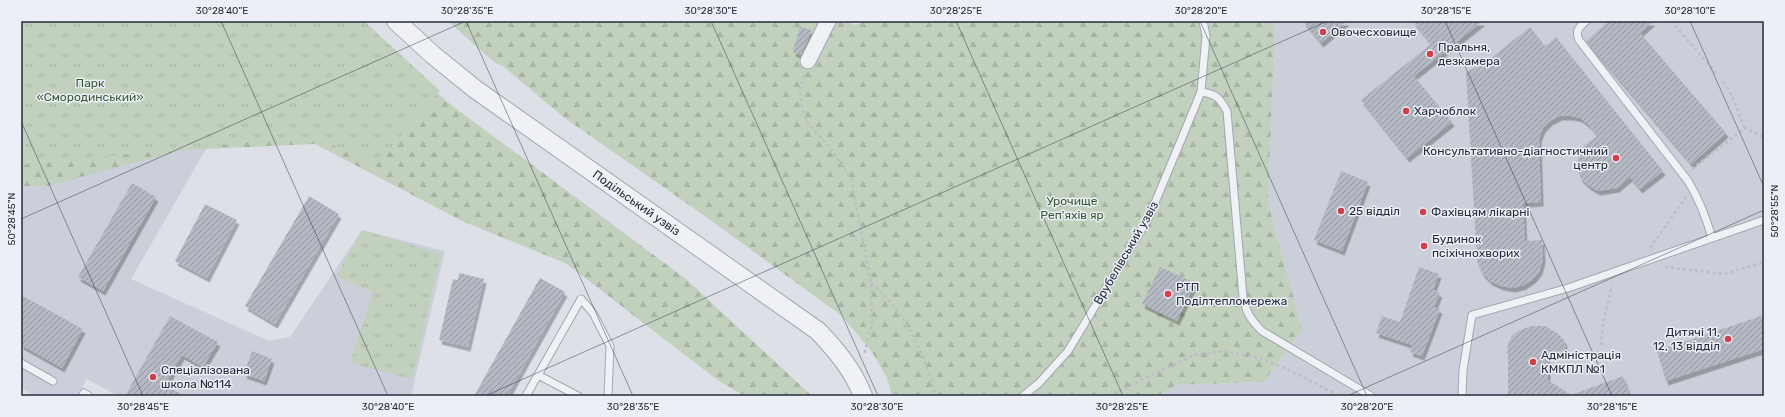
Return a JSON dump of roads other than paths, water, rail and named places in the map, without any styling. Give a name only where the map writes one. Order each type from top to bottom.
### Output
[{"type":"street","name":"Подільський узвіз","points":[[396,21],[433,55],[475,89],[818,331],[839,353],[857,381],[863,396]]},
{"type":"street","points":[[808,61],[828,21]]},
{"type":"lane","name":"Врубелівський узвіз","points":[[1023,396],[1039,383],[1068,351],[1149,217],[1201,92],[1206,36],[1203,21]]},
{"type":"lane","points":[[1586,21],[1577,29],[1576,35],[1692,188],[1706,216],[1712,238]]},
{"type":"lane","points":[[1201,92],[1212,93],[1220,99],[1226,111],[1243,297],[1246,310],[1251,320],[1262,331],[1371,396]]},
{"type":"lane","points":[[1462,396],[1463,370],[1472,315],[1568,288],[1764,220]]},
{"type":"lane","points":[[526,396],[581,299],[593,313],[610,346],[608,396]]},
{"type":"lane","points":[[21,364],[53,381]]},
{"type":"lane","points":[[538,375],[578,396]]},
{"type":"lane","points":[[82,396],[84,393],[89,396]]},
{"type":"place","name":"Овочесховище","points":[[1323,32]]},
{"type":"place","name":"Пральня, дезкамера","points":[[1430,54]]},
{"type":"place","name":"Харчоблок","points":[[1406,111]]},
{"type":"place","name":"Консультативно-діагностичний центр","points":[[1616,158]]},
{"type":"place","name":"25 відділ","points":[[1341,211]]},
{"type":"place","name":"Фахівцям лікарні","points":[[1423,212]]},
{"type":"place","name":"Будинок псіхічнохворих","points":[[1424,246]]},
{"type":"place","name":"РТП Поділтепломережа","points":[[1168,294]]},
{"type":"place","name":"Дитячі 11, 12, 13 відділ","points":[[1728,339]]},
{"type":"place","name":"Адміністрація КМКПЛ №1","points":[[1533,362]]},
{"type":"place","name":"Спеціалізована школа №114","points":[[153,377]]},
{"type":"park label","name":"Парк «Смородинський»","points":[[90,90]]},
{"type":"park label","name":"Урочище Реп'яхів яр","points":[[1072,208]]}]
